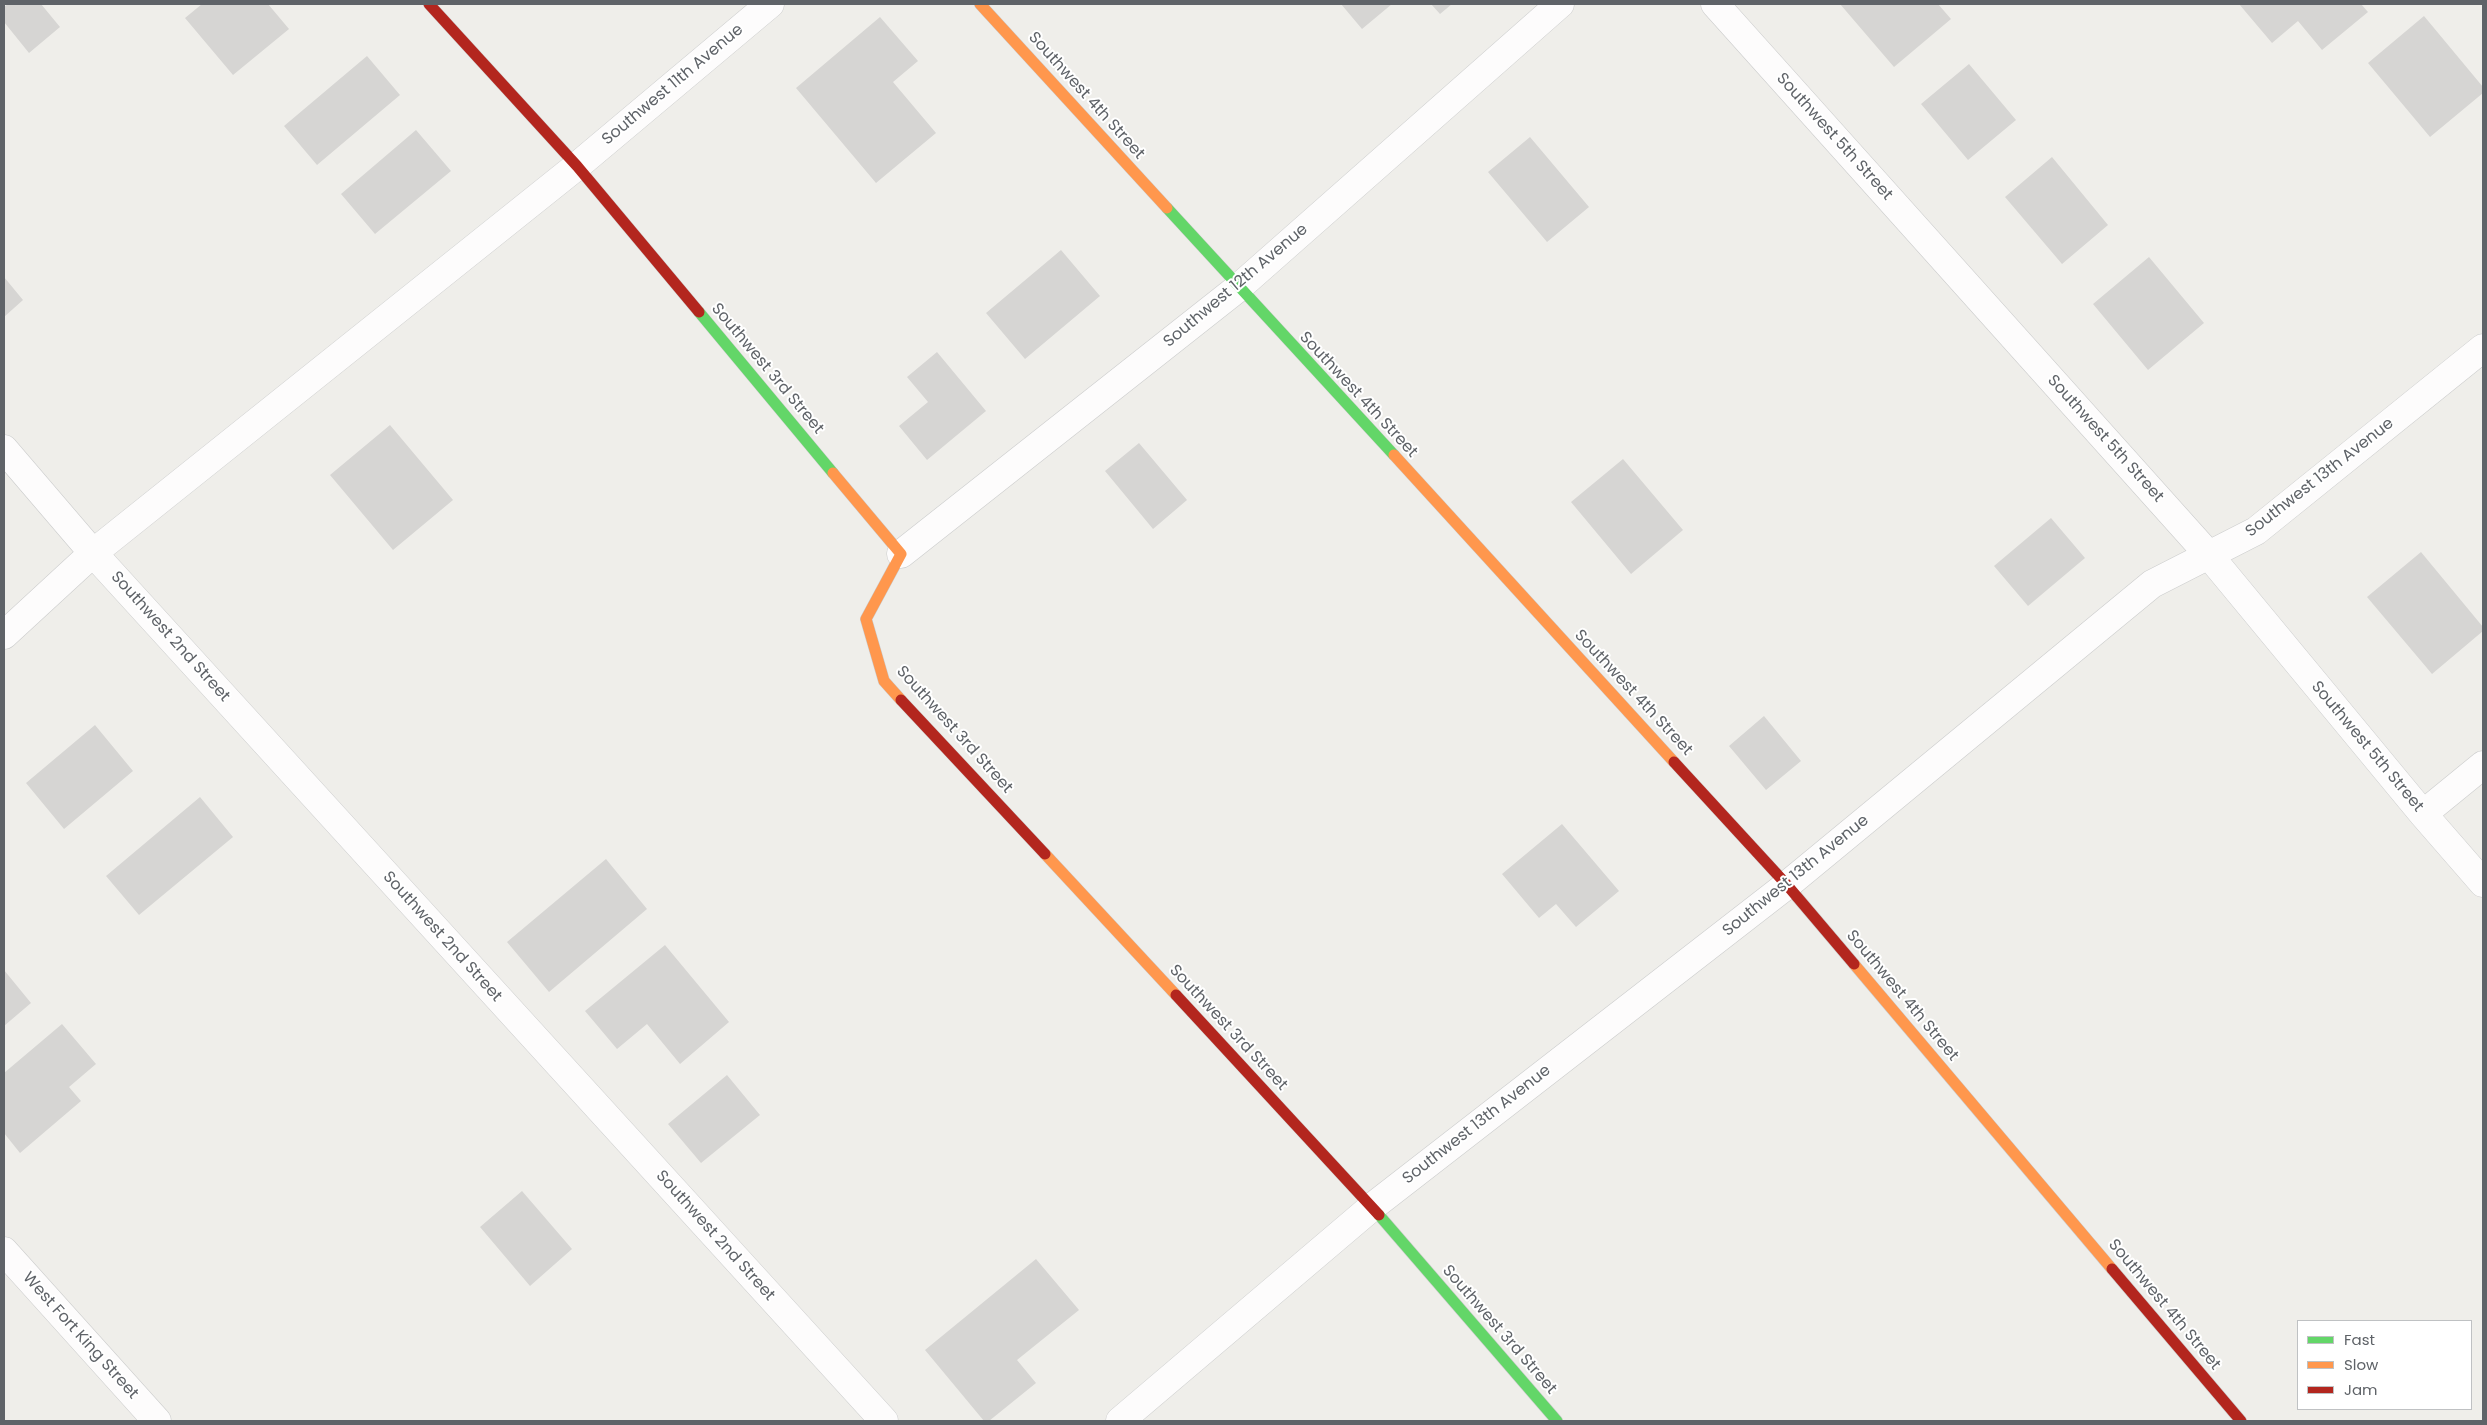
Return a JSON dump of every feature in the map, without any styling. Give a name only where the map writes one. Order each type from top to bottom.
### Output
[{"type":"street","name":"Southwest 3rd Street","points":[[429,4],[577,166],[901,554],[866,619],[884,680],[1372,1207],[1557,1421]]},
{"type":"street","name":"Southwest 11th Avenue","points":[[4,635],[93,553],[577,166],[770,4]]},
{"type":"street","name":"Southwest 4th Street","points":[[980,4],[1238,288],[1787,885],[2241,1421]]},
{"type":"street","name":"Southwest 12th Avenue","points":[[901,554],[1238,288],[1560,4]]},
{"type":"street","name":"Southwest 5th Street","points":[[1714,4],[2208,554],[2483,884]]},
{"type":"street","name":"Southwest 13th Avenue","points":[[1120,1421],[1372,1207],[1787,885],[2152,584],[2208,554],[2256,532],[2483,348]]},
{"type":"street","name":"Southwest 2nd Street","points":[[4,449],[93,553],[884,1421]]},
{"type":"street","points":[[2423,814],[2483,765]]},
{"type":"street","name":"West Fort King Street","points":[[4,1251],[157,1421]]},
{"type":"building","points":[[8,4],[41,4],[60,27],[29,53],[4,22],[4,7]]},
{"type":"building","points":[[202,4],[268,4],[289,29],[233,75],[185,18]]},
{"type":"building","points":[[1341,4],[1392,4],[1362,29]]},
{"type":"building","points":[[1431,4],[1452,4],[1440,14]]},
{"type":"building","points":[[1840,4],[1938,4],[1951,19],[1894,67]]},
{"type":"building","points":[[2239,4],[2361,4],[2368,12],[2322,50],[2298,21],[2272,43]]},
{"type":"building","points":[[2424,16],[2483,87],[2483,93],[2430,137],[2368,63]]},
{"type":"building","points":[[880,17],[918,61],[893,82],[936,133],[876,183],[796,88]]},
{"type":"building","points":[[367,56],[400,95],[317,165],[284,126]]},
{"type":"building","points":[[1969,64],[2016,120],[1968,160],[1921,104]]},
{"type":"building","points":[[416,130],[451,171],[375,234],[341,194]]},
{"type":"building","points":[[1530,137],[1589,207],[1547,242],[1488,172]]},
{"type":"building","points":[[2052,157],[2108,225],[2062,264],[2005,197]]},
{"type":"building","points":[[1061,250],[1100,296],[1025,359],[986,313]]},
{"type":"building","points":[[2149,257],[2204,323],[2148,370],[2093,304]]},
{"type":"building","points":[[4,277],[23,300],[4,317]]},
{"type":"building","points":[[937,352],[986,411],[927,460],[899,426],[928,402],[907,377]]},
{"type":"building","points":[[390,425],[453,500],[393,550],[330,475]]},
{"type":"building","points":[[1139,443],[1187,500],[1153,529],[1105,471]]},
{"type":"building","points":[[1623,459],[1683,530],[1631,574],[1571,502]]},
{"type":"building","points":[[2051,518],[2085,558],[2028,606],[1994,566]]},
{"type":"building","points":[[2421,552],[2483,627],[2483,631],[2432,674],[2367,597]]},
{"type":"building","points":[[1764,716],[1801,761],[1766,790],[1729,746]]},
{"type":"building","points":[[95,725],[133,771],[64,829],[26,783]]},
{"type":"building","points":[[200,797],[233,837],[139,915],[106,876]]},
{"type":"building","points":[[1562,824],[1619,891],[1576,927],[1556,904],[1539,918],[1502,874]]},
{"type":"building","points":[[606,859],[647,909],[549,992],[507,942]]},
{"type":"building","points":[[665,945],[729,1022],[680,1064],[647,1024],[617,1049],[585,1011]]},
{"type":"building","points":[[4,970],[31,1003],[4,1026]]},
{"type":"building","points":[[62,1024],[96,1064],[69,1087],[81,1101],[20,1153],[4,1133],[4,1073]]},
{"type":"building","points":[[727,1075],[760,1115],[701,1163],[668,1124]]},
{"type":"building","points":[[522,1191],[572,1249],[530,1286],[480,1227]]},
{"type":"building","points":[[1036,1259],[1079,1310],[1017,1360],[1036,1383],[989,1421],[984,1421],[925,1350]]},
{"type":"traffic: fast","points":[[1167,208],[1394,455]]},
{"type":"traffic: fast","points":[[699,312],[833,473]]},
{"type":"traffic: fast","points":[[1379,1215],[1557,1421]]},
{"type":"traffic: slow","points":[[980,4],[1167,208]]},
{"type":"traffic: slow","points":[[1394,455],[1674,762]]},
{"type":"traffic: slow","points":[[833,473],[901,554],[866,619],[884,681],[901,700]]},
{"type":"traffic: slow","points":[[1045,854],[1176,995]]},
{"type":"traffic: slow","points":[[1854,964],[2112,1269]]},
{"type":"traffic: jam","points":[[429,4],[577,166],[699,312]]},
{"type":"traffic: jam","points":[[901,700],[1045,854]]},
{"type":"traffic: jam","points":[[1674,762],[1787,885],[1854,964]]},
{"type":"traffic: jam","points":[[1176,995],[1379,1215]]},
{"type":"traffic: jam","points":[[2112,1269],[2241,1421]]}]
